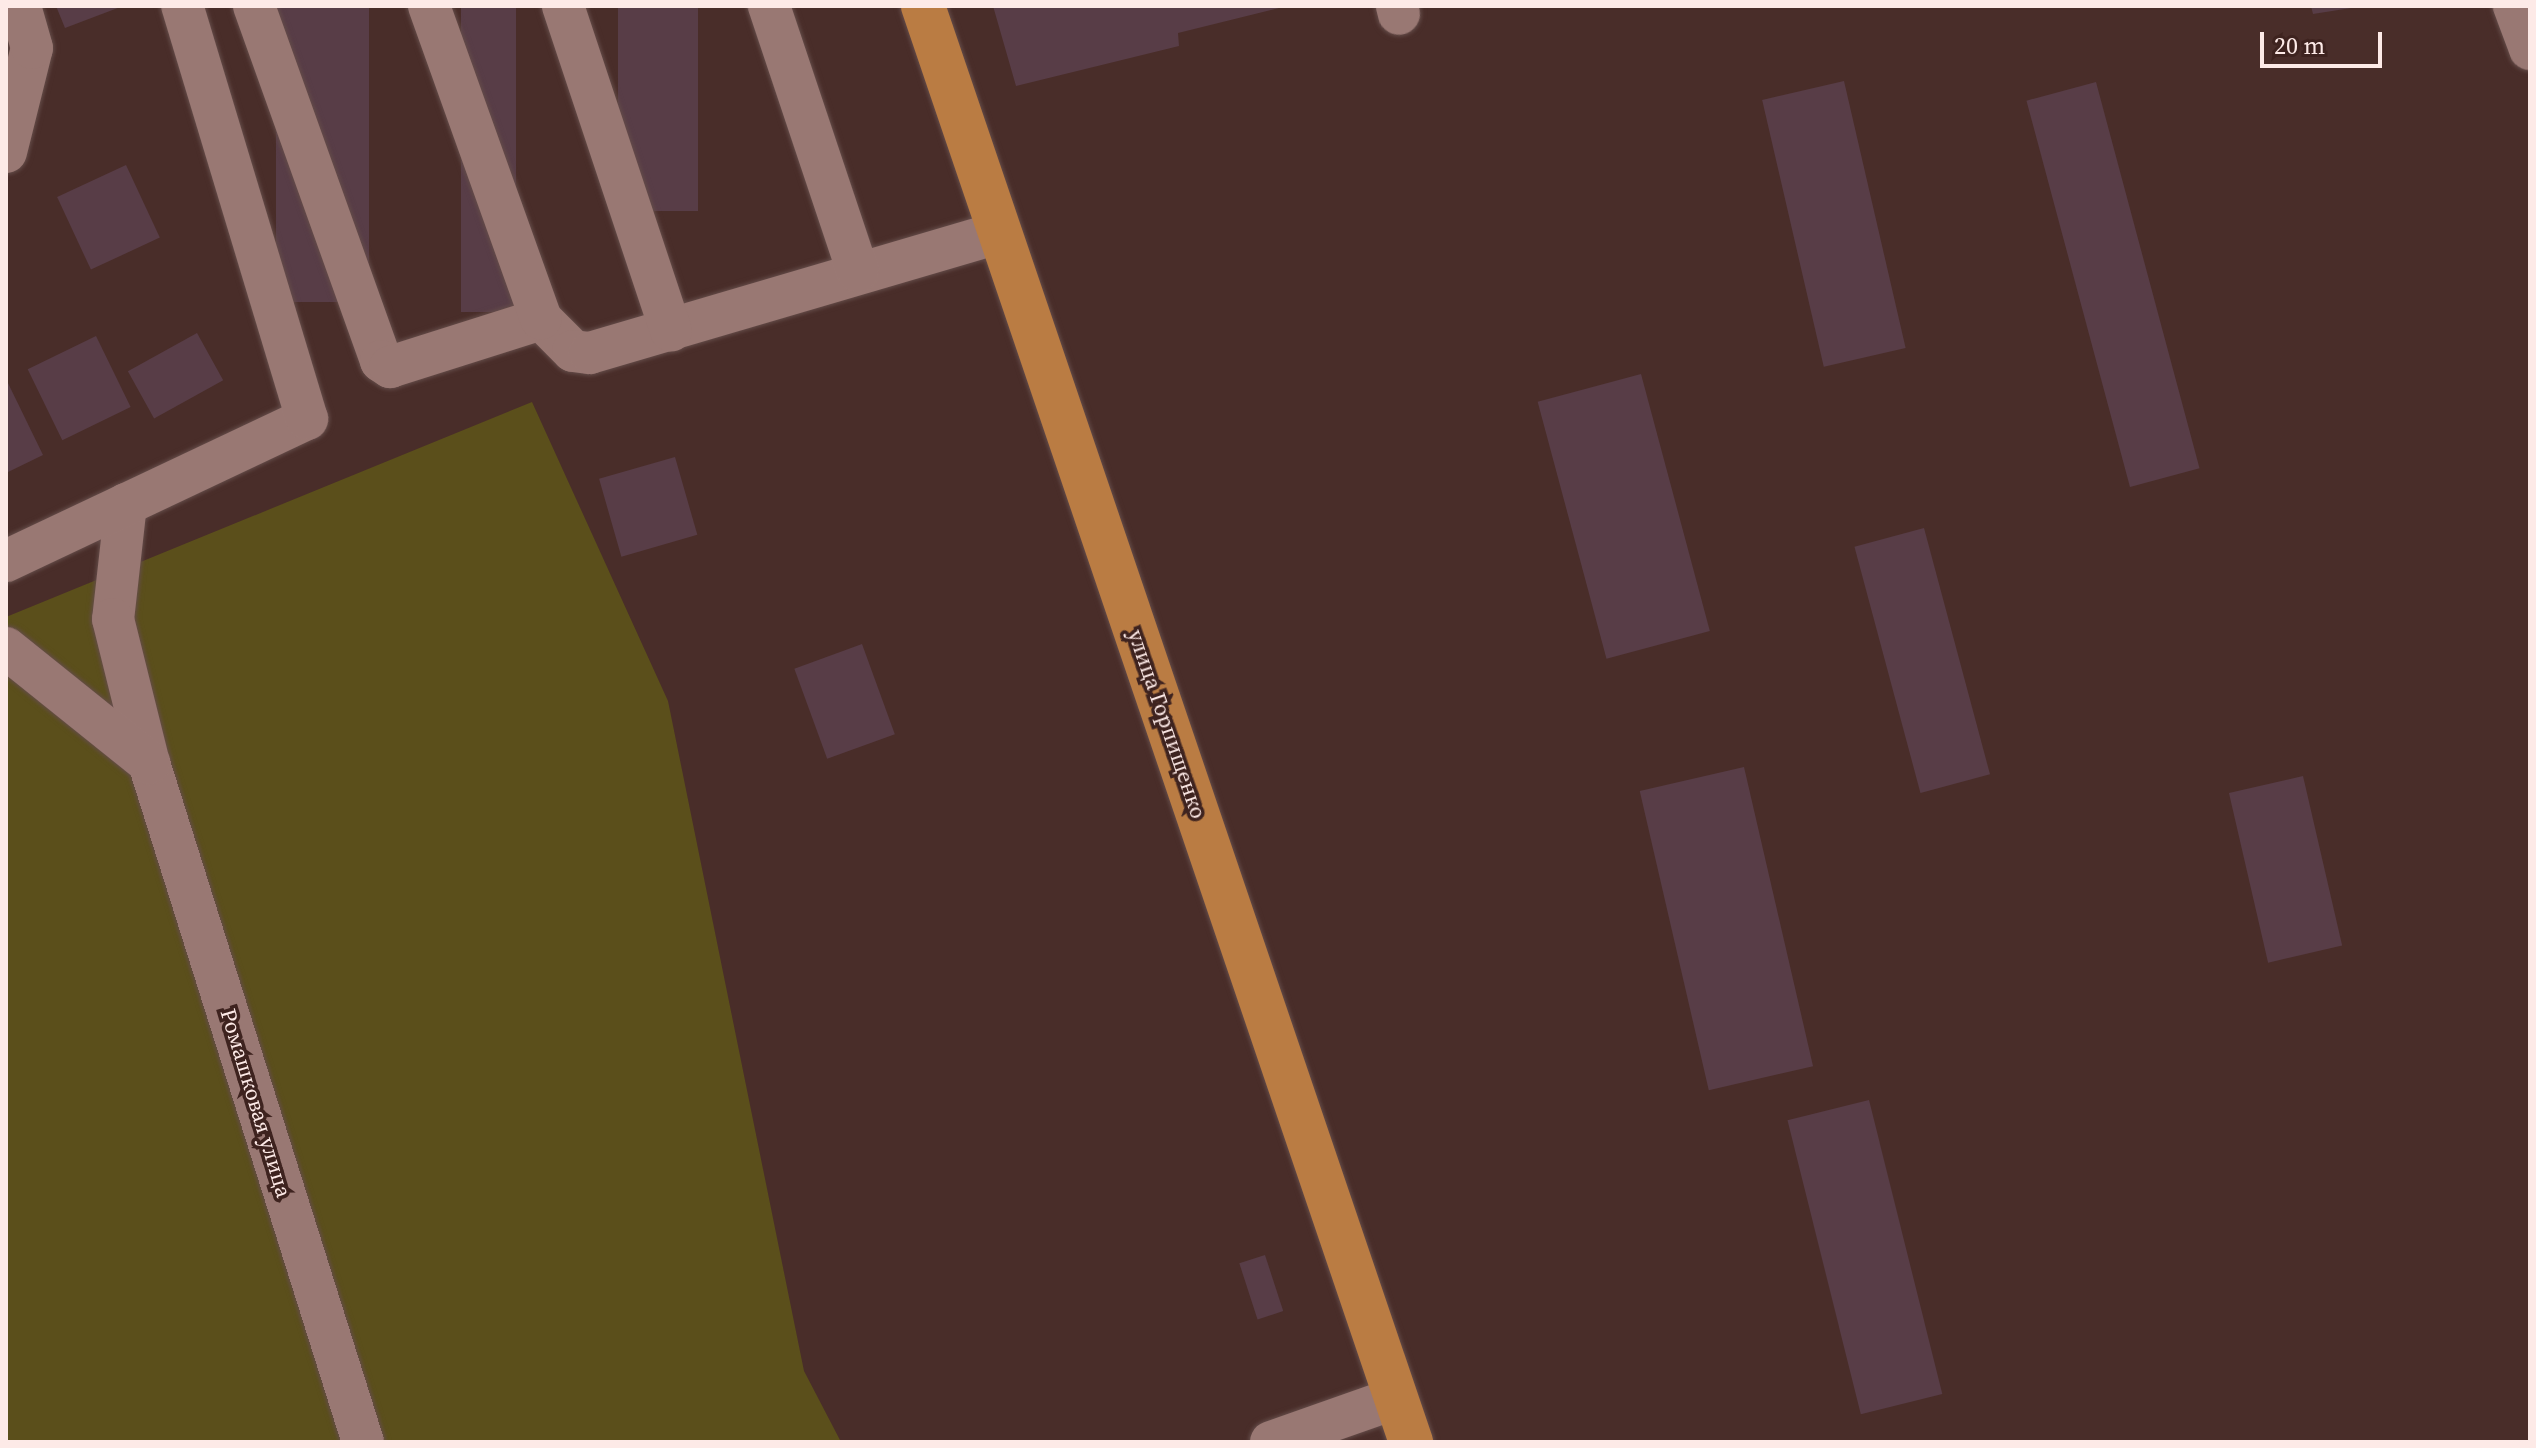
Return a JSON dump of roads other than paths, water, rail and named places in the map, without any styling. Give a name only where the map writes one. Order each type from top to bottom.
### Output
[{"type":"main road","name":"улица Горпищенко","points":[[923,6],[1411,1442]]},
{"type":"lane","points":[[6,152],[32,48],[20,6]]},
{"type":"lane","points":[[6,561],[307,419],[182,6]]},
{"type":"lane","points":[[254,6],[381,361],[399,369],[541,319]]},
{"type":"lane","points":[[429,6],[541,319],[573,351],[590,353],[671,331],[858,272],[1000,232]]},
{"type":"lane","points":[[563,6],[671,331]]},
{"type":"lane","points":[[769,6],[858,272]]},
{"type":"lane","points":[[2514,6],[2530,49]]},
{"type":"lane","name":"Ромашковая улица","points":[[126,504],[113,619],[149,763],[363,1442]]},
{"type":"lane","points":[[6,648],[149,763]]},
{"type":"lane","points":[[1271,1442],[1396,1398]]}]
